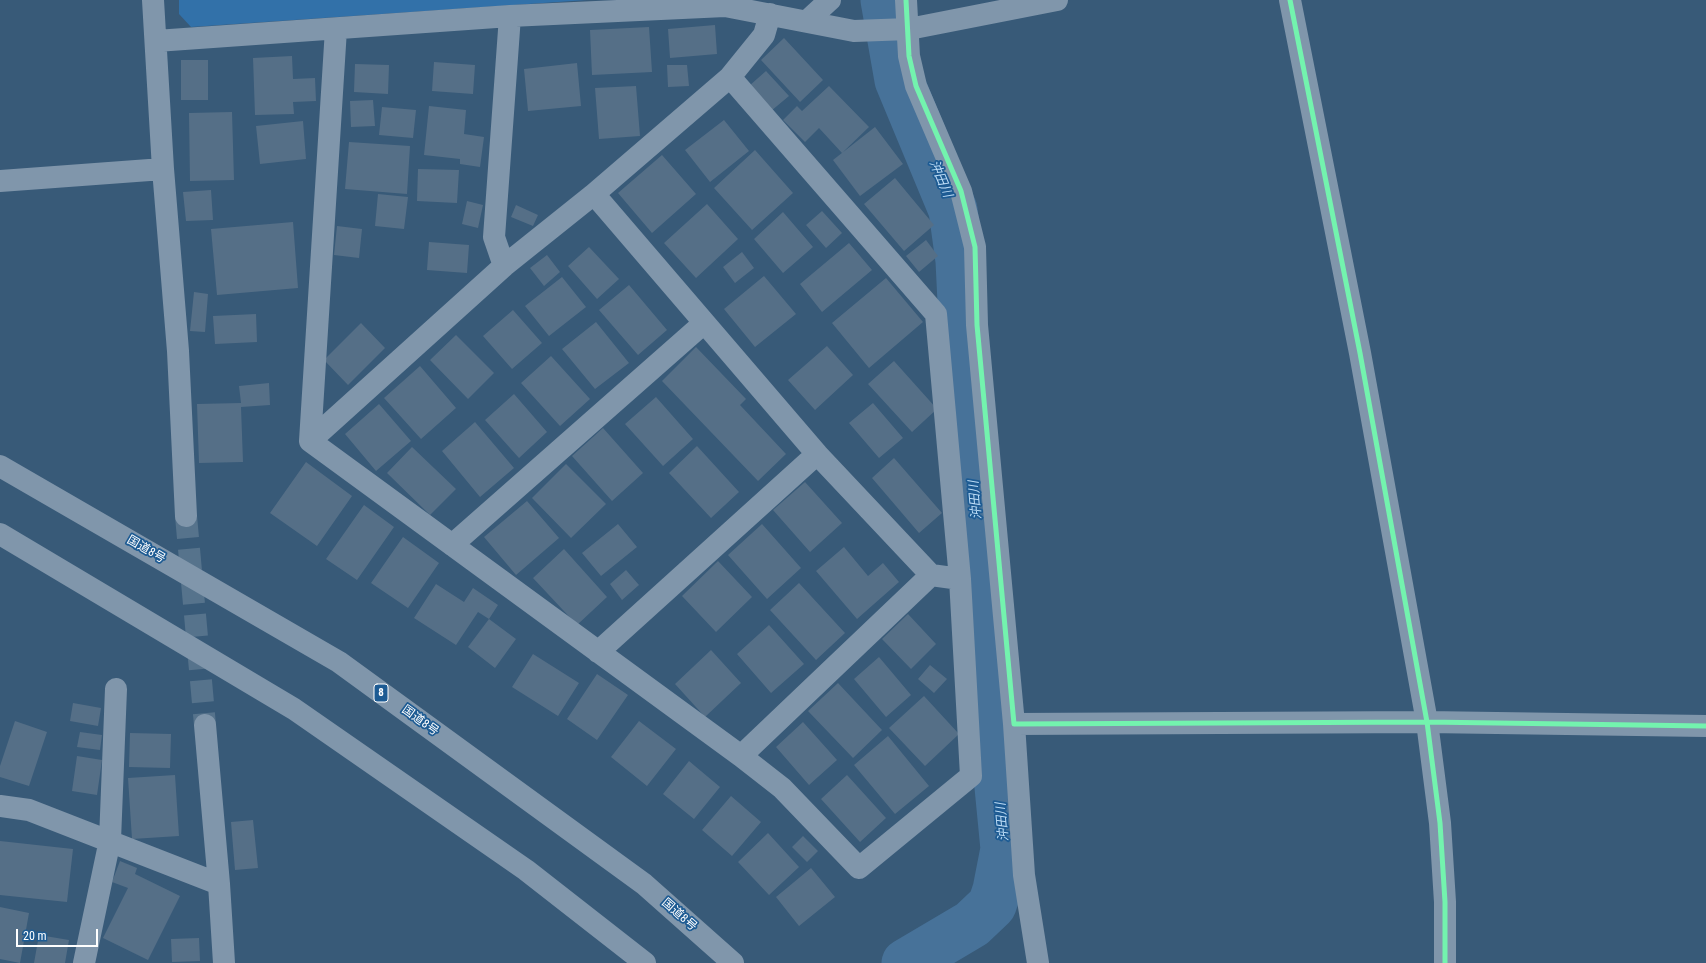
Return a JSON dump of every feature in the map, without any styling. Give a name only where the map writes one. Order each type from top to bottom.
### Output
[{"type":"main road","points":[[152,0],[156,41],[163,169],[178,351],[186,516]]},
{"type":"main road","points":[[807,21],[830,0]]},
{"type":"main road","points":[[906,0],[909,29],[909,56],[916,86],[961,191],[975,247],[977,325],[1014,724],[1024,875],[1038,963]]},
{"type":"main road","points":[[156,41],[510,16],[725,6],[854,31],[909,29],[1057,0]]},
{"type":"main road","points":[[1290,0],[1360,353],[1427,722],[1440,823],[1445,963]]},
{"type":"main road","points":[[310,441],[504,266],[594,194],[730,77],[764,35],[770,14]]},
{"type":"main road","points":[[504,266],[494,237],[510,16]]},
{"type":"main road","points":[[310,441],[336,29]]},
{"type":"main road","points":[[310,441],[741,756],[782,788],[859,868],[971,776],[960,579],[936,314],[730,77]]},
{"type":"main road","points":[[0,181],[163,169]]},
{"type":"main road","points":[[594,194],[817,454],[932,575],[960,579]]},
{"type":"main road","points":[[452,545],[704,323]]},
{"type":"main road","points":[[598,652],[817,454]]},
{"type":"main road","name":"国道8号","points":[[0,466],[339,662],[644,884],[733,963]]},
{"type":"main road","points":[[0,534],[294,709],[526,870],[645,963]]},
{"type":"main road","points":[[741,756],[932,575]]},
{"type":"main road","points":[[84,963],[110,840],[116,689]]},
{"type":"main road","points":[[1014,724],[1427,722],[1706,726]]},
{"type":"main road","points":[[205,725],[219,884],[224,963]]},
{"type":"main road","points":[[0,806],[29,810],[110,840],[219,884]]},
{"type":"shaded area","points":[[179,0],[587,0],[191,27],[179,14]]},
{"type":"building","points":[[715,25],[717,54],[670,58],[668,29]]},
{"type":"building","points":[[649,27],[652,72],[592,75],[590,30]]},
{"type":"building","points":[[784,38],[823,80],[800,102],[761,60]]},
{"type":"building","points":[[292,56],[293,79],[315,78],[316,101],[293,102],[294,114],[255,115],[253,58]]},
{"type":"building","points":[[181,60],[208,60],[208,100],[181,100]]},
{"type":"building","points":[[434,62],[475,65],[473,94],[432,91]]},
{"type":"building","points":[[577,63],[581,106],[528,111],[524,69]]},
{"type":"building","points":[[355,64],[389,65],[388,94],[354,92]]},
{"type":"building","points":[[667,65],[687,65],[689,86],[668,87]]},
{"type":"building","points":[[766,71],[789,96],[771,111],[749,86]]},
{"type":"building","points":[[636,86],[640,136],[599,139],[595,88]]},
{"type":"building","points":[[829,86],[869,127],[842,153],[819,128],[805,142],[783,120],[797,106],[802,111]]},
{"type":"building","points":[[373,100],[375,126],[351,127],[350,101]]},
{"type":"building","points":[[429,106],[466,110],[464,134],[484,137],[480,167],[460,164],[460,159],[424,155]]},
{"type":"building","points":[[382,107],[416,110],[413,138],[379,135]]},
{"type":"building","points":[[232,112],[234,180],[190,181],[189,113]]},
{"type":"building","points":[[724,120],[749,151],[710,182],[685,150]]},
{"type":"building","points":[[303,121],[306,159],[260,164],[256,126]]},
{"type":"building","points":[[875,127],[903,164],[860,196],[833,160]]},
{"type":"building","points":[[349,142],[410,146],[407,194],[345,189]]},
{"type":"building","points":[[755,150],[793,193],[752,230],[714,188]]},
{"type":"building","points":[[662,155],[696,194],[652,233],[618,193]]},
{"type":"building","points":[[418,169],[459,170],[457,203],[417,201]]},
{"type":"building","points":[[895,178],[934,225],[904,251],[864,204]]},
{"type":"building","points":[[211,190],[213,220],[186,221],[183,192]]},
{"type":"building","points":[[378,194],[408,197],[404,229],[375,226]]},
{"type":"building","points":[[467,201],[483,205],[478,228],[462,224]]},
{"type":"building","points":[[707,204],[738,239],[696,278],[664,243]]},
{"type":"building","points":[[516,205],[538,215],[533,226],[511,217]]},
{"type":"building","points":[[822,211],[842,233],[826,248],[806,225]]},
{"type":"building","points":[[783,212],[813,247],[783,273],[754,239]]},
{"type":"building","points":[[293,222],[298,288],[217,295],[211,229]]},
{"type":"building","points":[[337,226],[362,229],[359,258],[334,255]]},
{"type":"building","points":[[926,240],[938,256],[919,272],[906,256]]},
{"type":"building","points":[[429,242],[469,245],[467,273],[427,270]]},
{"type":"building","points":[[849,243],[872,270],[822,312],[800,284]]},
{"type":"building","points":[[589,247],[619,279],[597,299],[568,266]]},
{"type":"building","points":[[742,252],[754,268],[735,283],[723,267]]},
{"type":"building","points":[[547,255],[560,272],[544,286],[530,268]]},
{"type":"building","points":[[764,276],[796,314],[755,347],[724,309]]},
{"type":"building","points":[[562,277],[586,307],[549,336],[525,306]]},
{"type":"building","points":[[886,278],[923,322],[869,368],[832,323]]},
{"type":"building","points":[[629,285],[667,330],[638,355],[599,310]]},
{"type":"building","points":[[194,292],[208,294],[205,332],[190,331]]},
{"type":"building","points":[[513,310],[542,343],[512,369],[483,336]]},
{"type":"building","points":[[256,314],[257,342],[215,344],[213,316]]},
{"type":"building","points":[[596,322],[629,363],[595,389],[562,349]]},
{"type":"building","points":[[361,323],[385,348],[348,385],[324,360]]},
{"type":"building","points":[[456,335],[494,373],[468,399],[430,360]]},
{"type":"building","points":[[827,346],[853,375],[815,410],[788,380]]},
{"type":"building","points":[[696,347],[746,399],[740,405],[786,454],[758,481],[662,381]]},
{"type":"building","points":[[551,356],[590,399],[560,426],[521,383]]},
{"type":"building","points":[[894,361],[937,409],[912,432],[868,384]]},
{"type":"building","points":[[420,366],[456,408],[421,439],[384,398]]},
{"type":"building","points":[[269,383],[270,405],[241,407],[243,462],[199,463],[197,404],[241,403],[239,386]]},
{"type":"building","points":[[514,394],[547,432],[519,458],[485,420]]},
{"type":"building","points":[[656,397],[693,439],[663,466],[625,424]]},
{"type":"building","points":[[873,403],[903,438],[879,458],[849,423]]},
{"type":"building","points":[[379,404],[411,441],[376,471],[345,434]]},
{"type":"building","points":[[475,422],[514,468],[480,497],[442,451]]},
{"type":"building","points":[[603,428],[643,473],[612,501],[572,456]]},
{"type":"building","points":[[697,446],[739,492],[711,518],[669,473]]},
{"type":"building","points":[[412,447],[456,489],[430,515],[387,473]]},
{"type":"building","points":[[894,458],[942,513],[919,533],[872,478]]},
{"type":"building","points":[[306,462],[352,496],[317,546],[270,513]]},
{"type":"building","points":[[566,464],[606,504],[571,538],[532,498]]},
{"type":"building","points":[[805,482],[842,523],[810,552],[773,510]]},
{"type":"building","points":[[527,501],[559,538],[516,575],[484,537]]},
{"type":"building","points":[[364,505],[394,527],[357,580],[326,559]]},
{"type":"building","points":[[618,524],[637,547],[601,576],[582,553]]},
{"type":"building","points":[[762,524],[801,568],[767,599],[728,555]]},
{"type":"building","points":[[403,537],[439,563],[408,608],[371,583]]},
{"type":"building","points":[[844,547],[868,576],[883,563],[899,582],[857,619],[816,571]]},
{"type":"building","points":[[564,549],[607,597],[577,625],[533,578]]},
{"type":"building","points":[[718,561],[752,597],[716,632],[682,596]]},
{"type":"building","points":[[626,570],[639,585],[622,600],[610,584]]},
{"type":"building","points":[[799,583],[845,633],[816,660],[770,610]]},
{"type":"building","points":[[436,584],[464,602],[473,588],[498,605],[489,619],[478,612],[456,645],[414,618]]},
{"type":"building","points":[[908,614],[936,644],[911,669],[882,639]]},
{"type":"building","points":[[489,619],[516,639],[495,668],[468,647]]},
{"type":"building","points":[[769,625],[804,664],[771,693],[737,654]]},
{"type":"building","points":[[711,650],[741,683],[705,717],[675,684]]},
{"type":"building","points":[[533,654],[579,683],[558,716],[512,687]]},
{"type":"building","points":[[879,657],[911,695],[886,717],[854,679]]},
{"type":"building","points":[[930,665],[947,679],[934,693],[918,679]]},
{"type":"building","points":[[597,674],[628,695],[597,740],[567,719]]},
{"type":"building","points":[[838,683],[882,730],[853,758],[808,711]]},
{"type":"building","points":[[924,696],[959,734],[925,766],[889,728]]},
{"type":"building","points":[[73,703],[101,708],[98,726],[70,721]]},
{"type":"building","points":[[15,721],[47,732],[29,786],[0,777],[0,766]]},
{"type":"building","points":[[639,721],[676,749],[647,786],[611,757]]},
{"type":"building","points":[[803,722],[837,760],[809,785],[776,747]]},
{"type":"building","points":[[80,732],[102,735],[100,750],[77,747]]},
{"type":"building","points":[[130,733],[171,734],[170,768],[129,767]]},
{"type":"building","points":[[888,736],[929,786],[895,814],[854,765]]},
{"type":"building","points":[[77,756],[102,760],[97,795],[72,791]]},
{"type":"building","points":[[689,761],[720,787],[694,819],[663,794]]},
{"type":"building","points":[[175,775],[179,836],[132,839],[128,778]]},
{"type":"building","points":[[847,775],[886,818],[860,842],[821,799]]},
{"type":"building","points":[[731,796],[761,822],[732,856],[702,830]]},
{"type":"building","points":[[253,820],[258,868],[235,870],[231,822]]},
{"type":"building","points":[[768,833],[799,867],[769,895],[738,862]]},
{"type":"building","points":[[803,836],[818,851],[807,862],[792,847]]},
{"type":"building","points":[[0,841],[73,849],[67,902],[0,895]]},
{"type":"building","points":[[120,861],[137,868],[135,874],[180,896],[148,960],[103,938],[128,888],[112,882]]},
{"type":"building","points":[[811,868],[835,897],[799,926],[776,897]]},
{"type":"building","points":[[0,907],[29,913],[20,963],[0,959]]},
{"type":"building","points":[[39,935],[69,940],[65,963],[34,963]]},
{"type":"building","points":[[199,938],[200,961],[172,962],[171,939]]},
{"type":"waterway","name":"沖田川","points":[[885,0],[899,80],[953,210],[960,261],[965,363],[993,725],[1005,849],[997,890],[992,905],[972,924],[906,963]]},
{"type":"tunnel","points":[[186,516],[205,725]]},
{"type":"cycle path","points":[[906,0],[909,56],[916,86],[961,191],[975,247],[977,325],[1014,724],[1427,722],[1706,726]]},
{"type":"cycle path","points":[[1290,0],[1360,353],[1427,722],[1440,823],[1445,902],[1445,963]]}]
